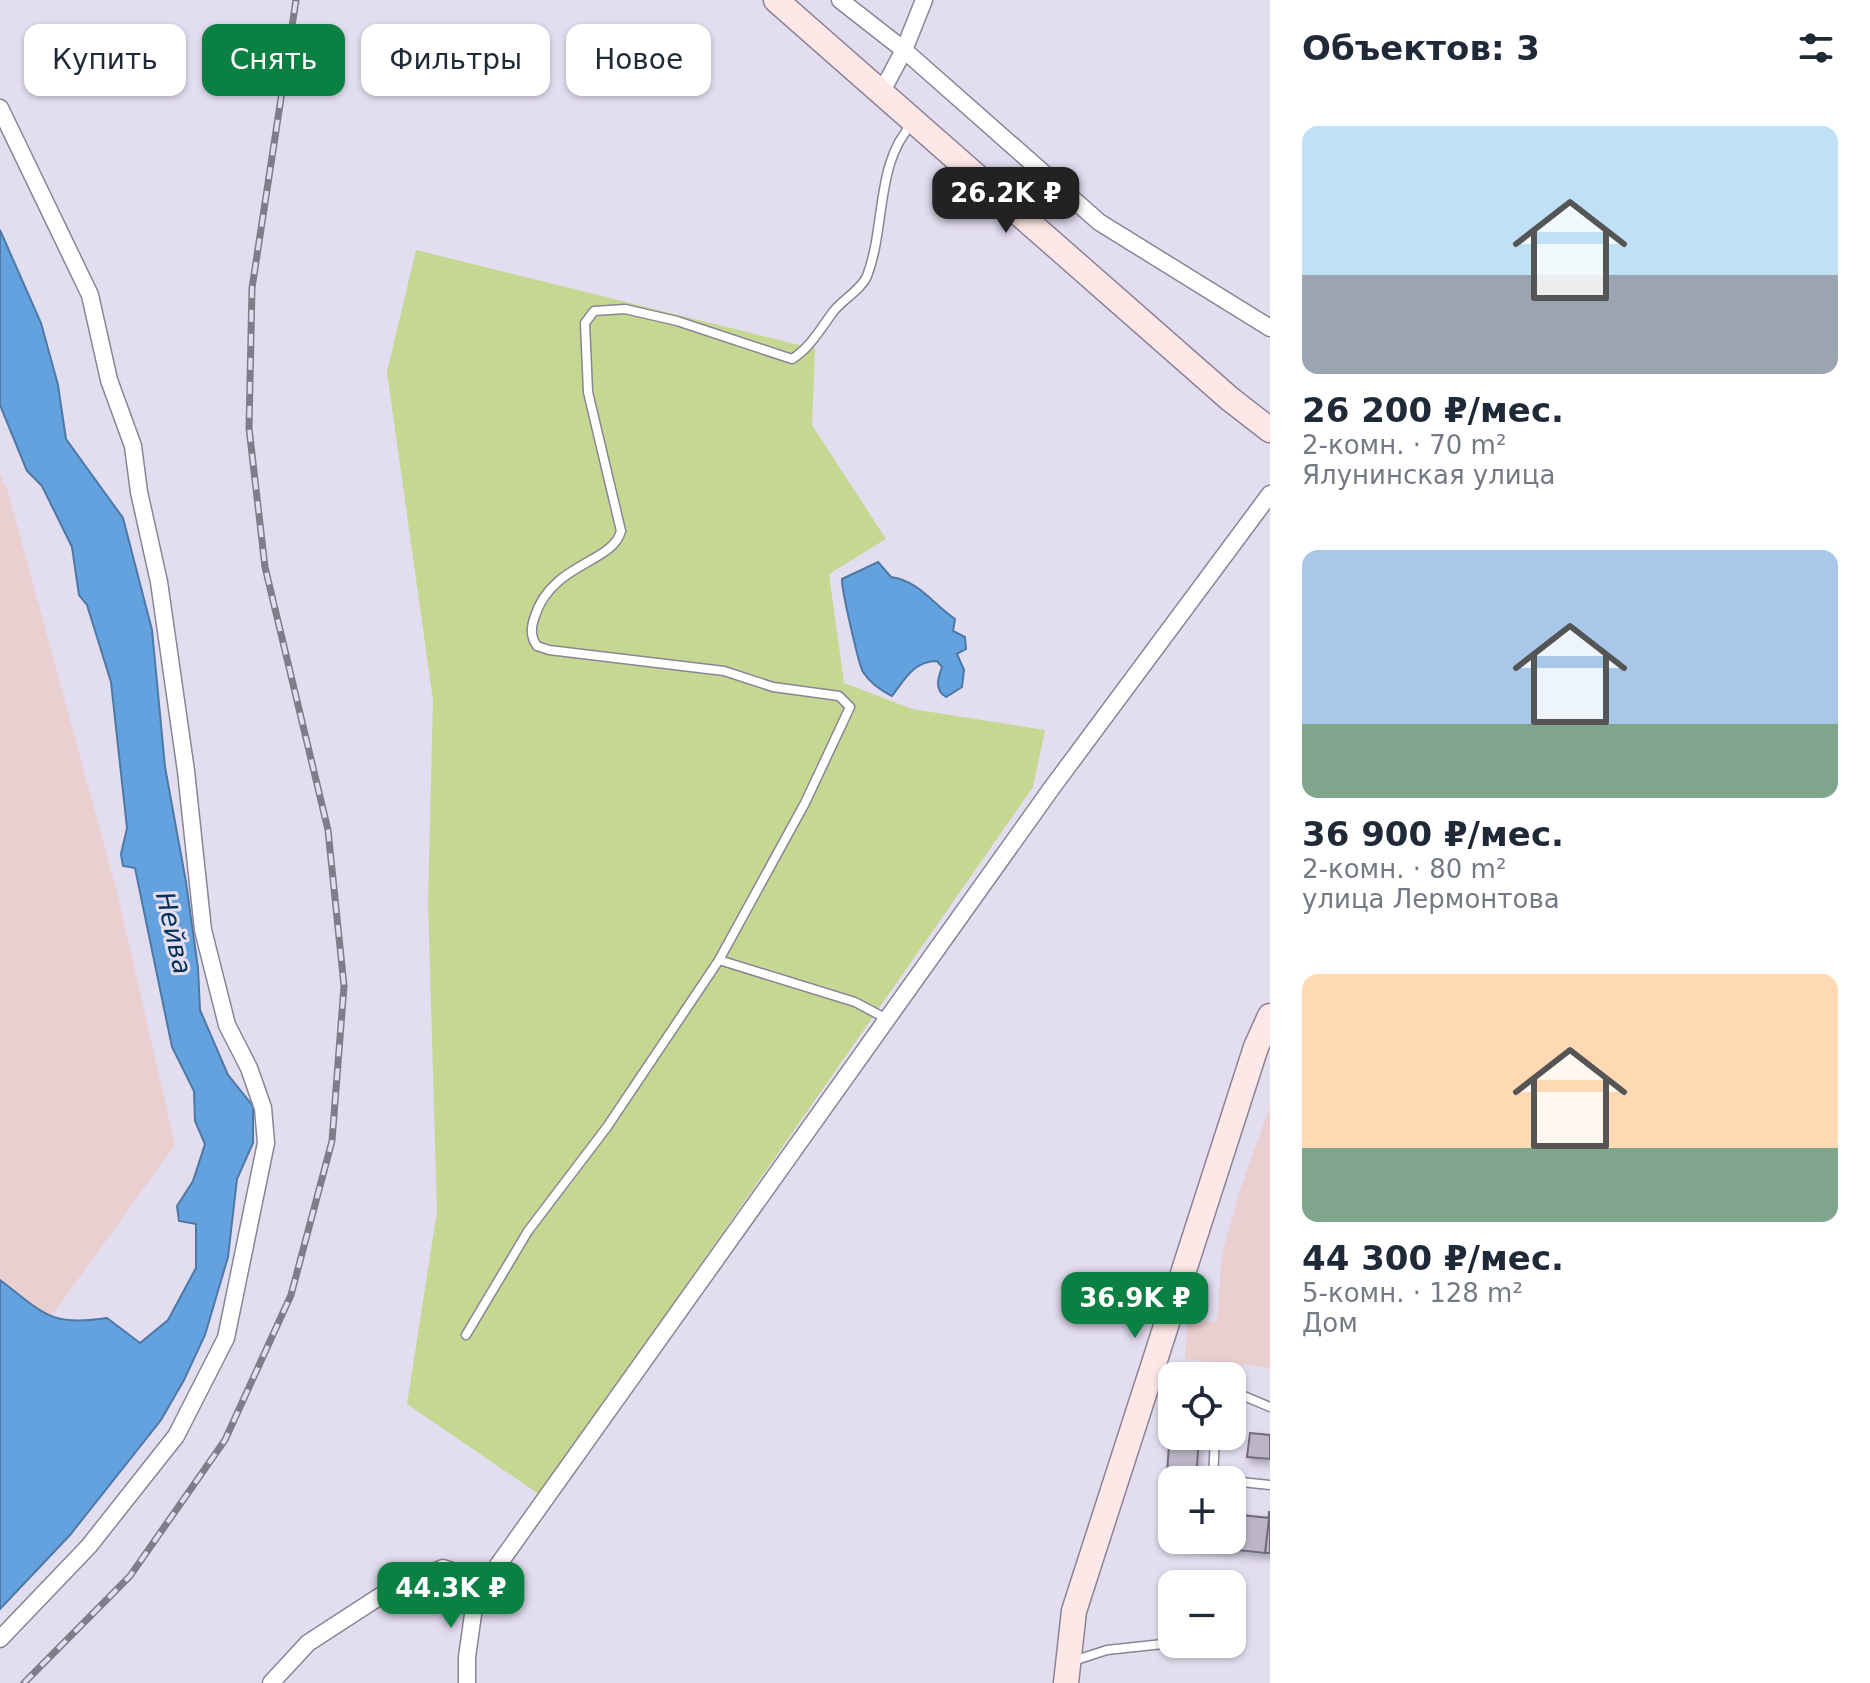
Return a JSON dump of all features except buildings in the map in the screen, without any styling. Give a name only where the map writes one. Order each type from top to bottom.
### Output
[{"type":"street","points":[[776,0],[1270,430]]},
{"type":"street","points":[[840,0],[904,50],[1099,222],[1270,328]]},
{"type":"street","points":[[881,93],[904,50],[924,0]]},
{"type":"street","points":[[0,108],[90,295],[109,380],[133,446],[139,492],[159,582],[186,771],[203,930],[227,1025],[249,1068],[263,1108],[266,1143],[226,1338],[176,1436],[89,1546],[0,1639]]},
{"type":"street","points":[[271,1683],[308,1643],[385,1593],[443,1568],[486,1582],[890,1020],[1051,789],[1270,494]]},
{"type":"street","points":[[1067,1673],[1074,1611],[1256,1047],[1270,1016]]},
{"type":"street","points":[[467,1683],[467,1657],[478,1579]]},
{"type":"lane","points":[[466,1335],[528,1231],[607,1127],[719,960],[805,803],[850,707],[839,696],[773,687],[724,671],[537,646],[531,628],[545,595],[569,571],[613,548],[621,531],[588,392],[585,323],[594,311],[625,309],[677,321],[792,359],[802,353],[839,304],[866,280],[885,185],[903,133],[913,122]]},
{"type":"lane","points":[[719,960],[855,1002],[890,1020]]},
{"type":"lane","points":[[1147,1382],[1158,1383]]},
{"type":"lane","points":[[1246,1397],[1270,1407]]},
{"type":"lane","points":[[1246,1482],[1270,1485]]},
{"type":"lane","points":[[1067,1673],[1107,1650],[1158,1645]]},
{"type":"shaded area","points":[[0,474],[8,492],[117,892],[175,1145],[50,1318],[0,1280]]},
{"type":"shaded area","points":[[1270,1106],[1270,1368],[1246,1365],[1246,1362],[1185,1359],[1187,1320],[1217,1322],[1222,1254],[1240,1190]]},
{"type":"green space","points":[[416,250],[815,349],[812,425],[886,539],[829,574],[844,683],[912,709],[1045,730],[1033,787],[540,1495],[407,1404],[437,1211],[428,902],[433,700],[387,372]]},
{"type":"water","name":"Нейва","points":[[0,230],[41,323],[58,385],[66,439],[123,518],[152,630],[165,767],[186,882],[198,968],[200,1010],[228,1075],[253,1106],[253,1143],[237,1179],[228,1257],[205,1335],[184,1380],[161,1420],[70,1535],[0,1609],[0,1280],[48,1315],[72,1320],[107,1318],[140,1343],[168,1320],[196,1268],[196,1224],[179,1221],[177,1206],[193,1181],[205,1144],[195,1121],[194,1091],[172,1047],[135,868],[123,866],[121,854],[127,828],[111,682],[87,605],[79,595],[72,547],[42,486],[27,471],[0,405]]},
{"type":"water","points":[[878,562],[891,577],[910,583],[955,619],[953,631],[965,637],[966,649],[957,654],[964,670],[962,687],[946,697],[938,687],[942,667],[937,661],[916,668],[892,696],[876,686],[863,672],[842,579]]},
{"type":"railway","points":[[24,1683],[130,1576],[225,1440],[291,1295],[332,1141],[344,986],[328,830],[265,567],[249,428],[252,288],[296,0]]}]
